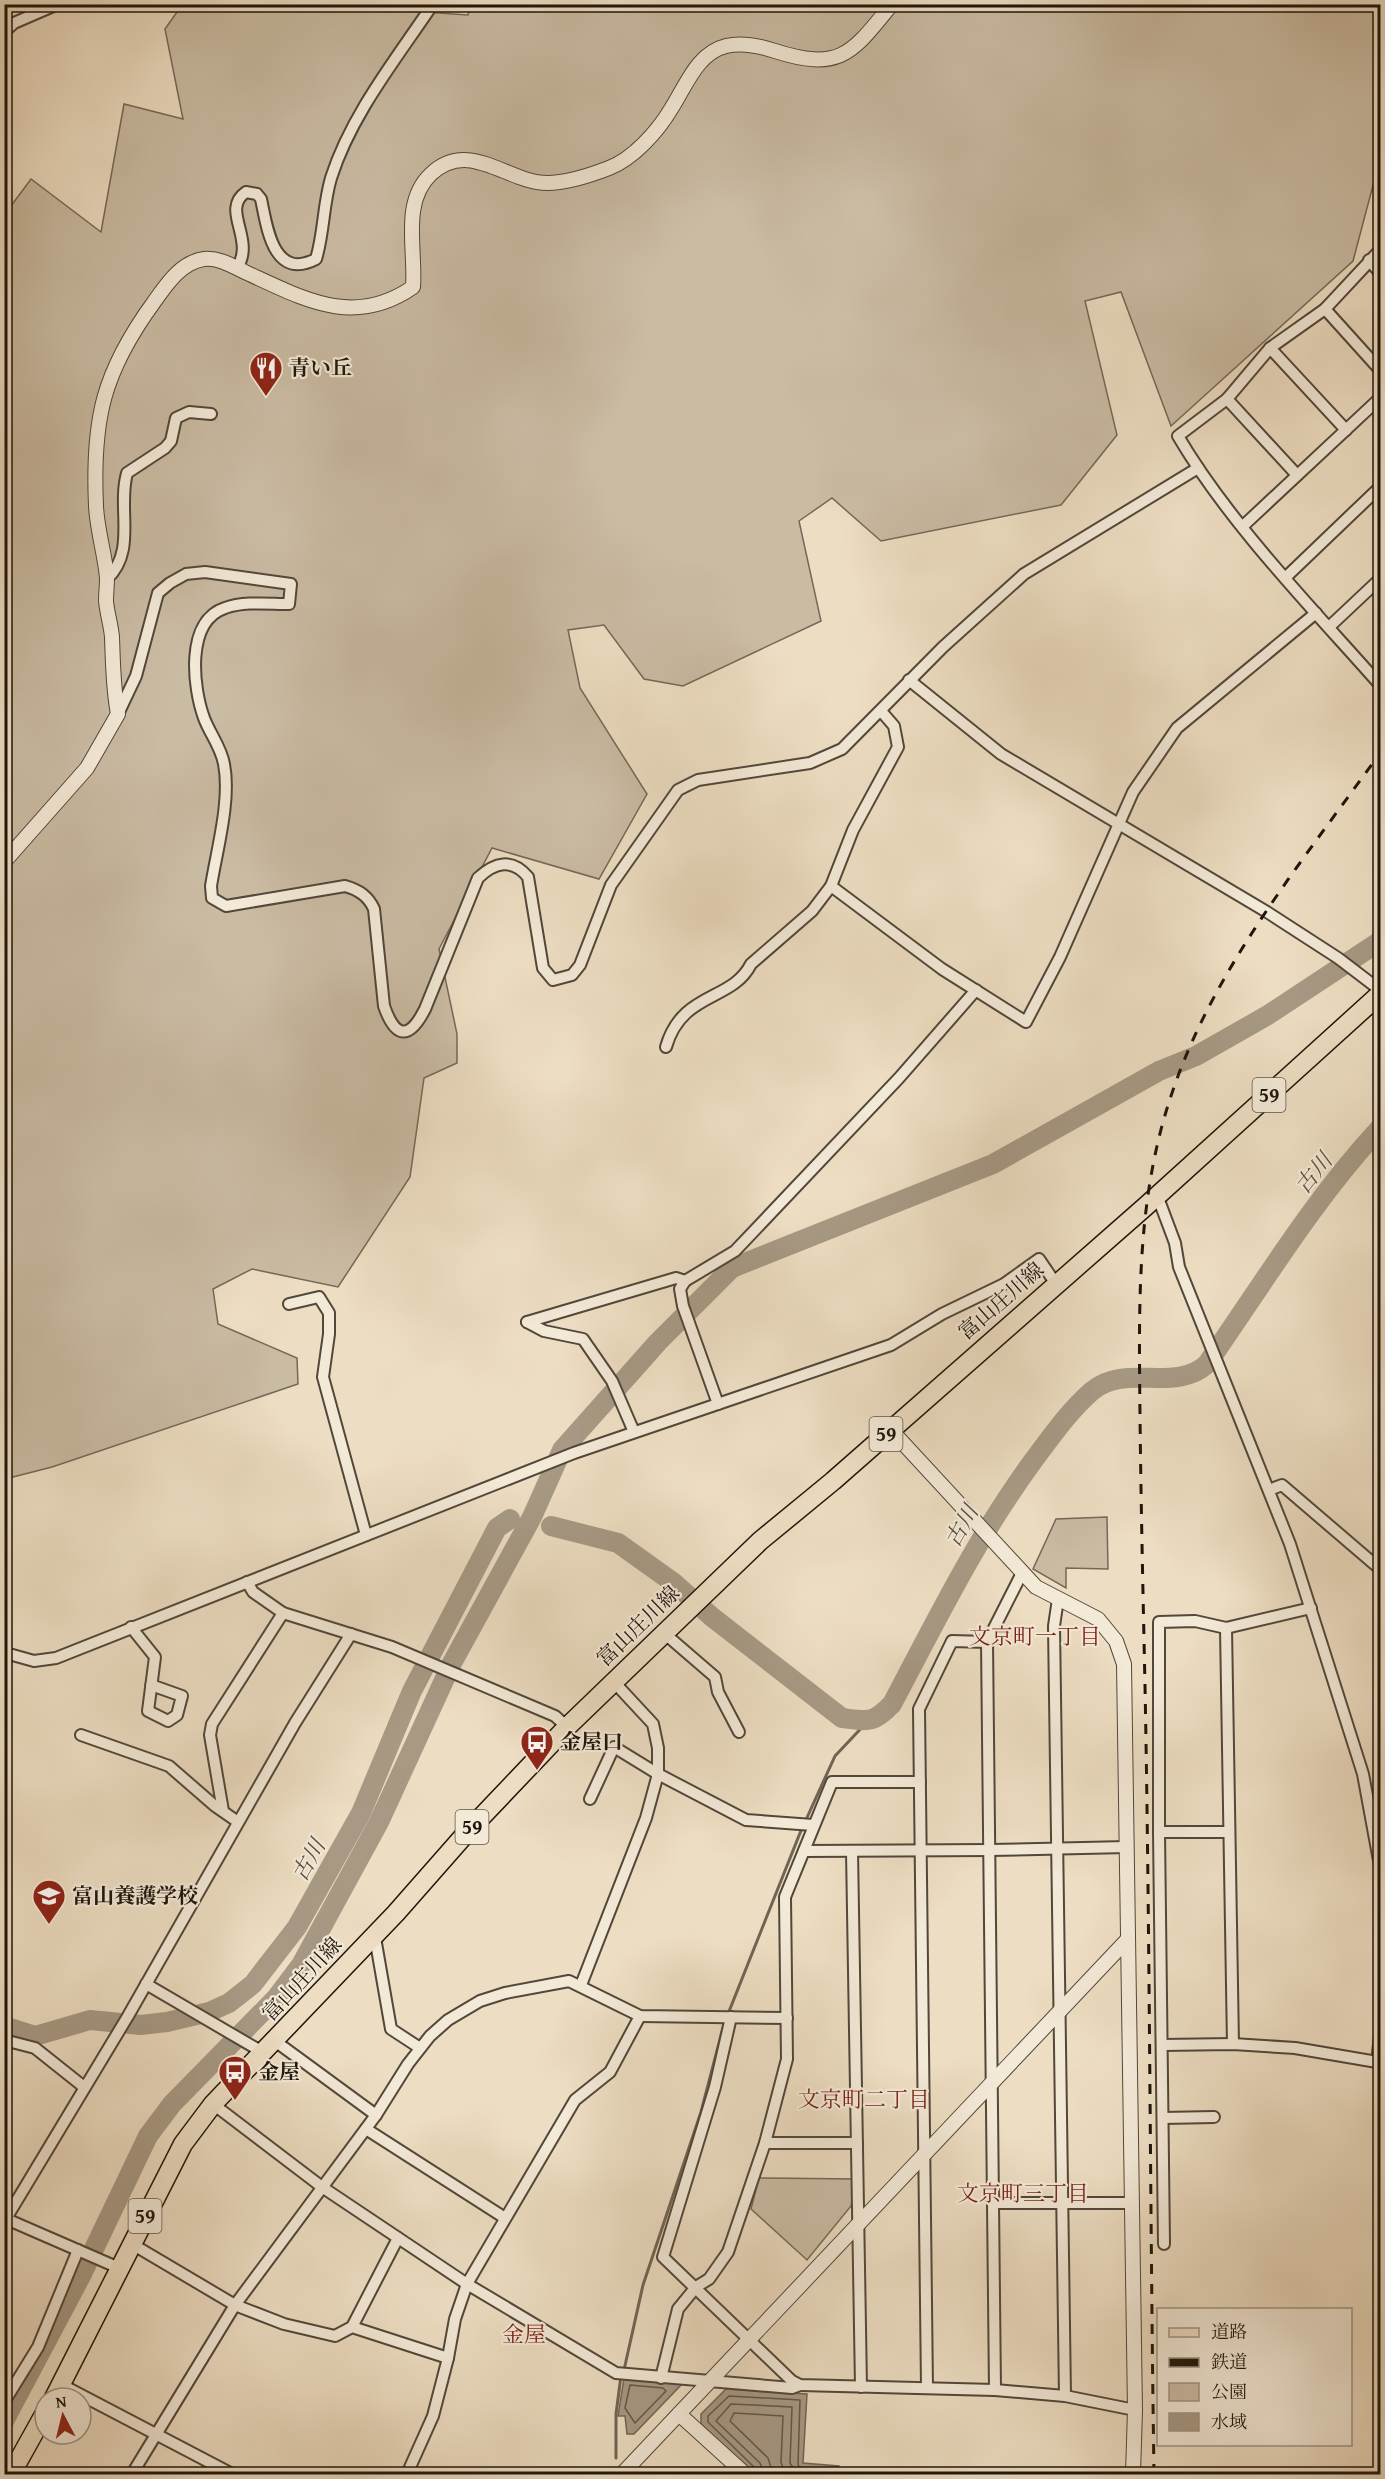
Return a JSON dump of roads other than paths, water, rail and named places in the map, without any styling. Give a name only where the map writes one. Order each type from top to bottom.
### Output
[{"type":"main road","name":"富山庄川線","points":[[60,2386],[111,2264],[132,2244],[183,2144],[213,2104],[372,1938],[469,1830],[567,1727],[760,1541],[891,1430],[1157,1196],[1380,992]]},
{"type":"main road","points":[[11,2475],[33,2435]]},
{"type":"street","points":[[4,32],[14,23],[58,4]]},
{"type":"street","points":[[237,268],[244,258],[245,250],[235,206],[238,198],[246,192],[257,194],[261,199],[273,249],[280,257],[294,263],[308,263],[316,259],[321,244],[324,205],[332,176],[349,135],[433,4]]},
{"type":"street","points":[[118,714],[112,682],[112,635],[106,602],[107,579],[96,507],[99,409],[112,370],[131,333],[164,288],[189,264],[205,259],[221,261],[296,297],[337,308],[378,306],[412,287],[415,263],[412,208],[430,175],[442,166],[454,162],[477,161],[546,183],[611,168],[657,129],[701,62],[714,51],[738,44],[759,46],[804,60],[832,60],[849,52],[862,40],[892,4]]},
{"type":"street","points":[[1380,250],[1325,309],[1270,348],[1227,399],[1178,436],[1198,468],[1243,526],[1380,685]]},
{"type":"street","points":[[1369,260],[1380,273]]},
{"type":"street","points":[[1325,309],[1380,370]]},
{"type":"street","points":[[1270,348],[1346,430]]},
{"type":"street","points":[[1243,526],[1380,398]]},
{"type":"street","points":[[1227,399],[1297,475]]},
{"type":"street","points":[[107,579],[119,567],[124,546],[127,473],[165,448],[171,441],[176,418],[189,412],[211,414]]},
{"type":"street","points":[[4,862],[87,768],[118,714],[136,676],[158,592],[186,574],[205,572],[291,584],[289,604],[226,607],[209,620],[197,641],[195,671],[203,715],[220,750],[226,783],[211,886],[212,898],[226,906],[345,886],[357,890],[370,900],[374,909],[384,1006],[393,1028],[402,1032],[410,1031],[416,1026],[478,878],[488,868],[501,863],[511,864],[521,868],[528,876],[543,968],[553,980],[572,975],[580,964],[610,885],[678,790],[698,780],[810,763],[842,749],[909,680],[1024,574],[1198,468]]},
{"type":"street","points":[[1286,577],[1380,488]]},
{"type":"street","points":[[1329,627],[1380,579]]},
{"type":"street","points":[[831,886],[942,969],[1026,1022],[1060,957],[1133,792],[1177,728],[1316,613]]},
{"type":"street","points":[[909,680],[1001,754],[1119,822],[1338,958],[1380,992]]},
{"type":"street","points":[[666,1047],[670,1032],[689,1008],[736,982],[747,973],[751,964],[812,911],[831,886],[854,830],[898,747],[894,726],[881,711]]},
{"type":"street","points":[[718,1404],[683,1306],[681,1289],[685,1281],[735,1251],[899,1078],[976,990]]},
{"type":"street","points":[[1157,1196],[1175,1243],[1179,1267],[1269,1490],[1311,1608],[1363,1774],[1380,1866]]},
{"type":"street","points":[[4,1656],[9,1654],[34,1661],[56,1658],[574,1453],[891,1345],[942,1314],[1004,1284],[1039,1259],[1056,1284]]},
{"type":"street","points":[[634,1432],[612,1381],[583,1340],[544,1331],[527,1322],[676,1278],[685,1281]]},
{"type":"street","points":[[289,1304],[319,1297],[329,1313],[324,1377],[366,1535]]},
{"type":"street","points":[[891,1430],[1036,1587],[1098,1619],[1116,1641],[1124,1664],[1135,2410],[1133,2475]]},
{"type":"street","points":[[1269,1490],[1282,1485],[1380,1569]]},
{"type":"street","points":[[995,2390],[987,1642],[1022,1573]]},
{"type":"street","points":[[248,1582],[253,1592],[283,1613],[392,1647],[435,1668],[555,1716],[567,1727]]},
{"type":"street","points":[[1058,1599],[1054,1626],[1065,2396]]},
{"type":"street","points":[[1164,2244],[1159,1622],[1196,1621],[1226,1628],[1311,1608]]},
{"type":"street","points":[[223,1812],[210,1735],[212,1724],[283,1613]]},
{"type":"street","points":[[131,1628],[155,1656],[151,1685]]},
{"type":"street","points":[[1226,1628],[1233,2044]]},
{"type":"street","points":[[664,1633],[715,1677],[718,1692],[739,1732]]},
{"type":"street","points":[[111,2264],[6,2220],[120,2030],[238,1822],[351,1634]]},
{"type":"street","points":[[927,2388],[919,1709],[952,1641],[987,1642]]},
{"type":"street","points":[[581,1985],[646,1818],[658,1774],[658,1748],[652,1724],[614,1682]]},
{"type":"street","points":[[81,1735],[169,1766],[238,1822]]},
{"type":"street","points":[[590,1799],[614,1748],[746,1820],[813,1825]]},
{"type":"street","points":[[661,2378],[678,2309],[696,2288],[709,2279],[728,2252],[765,2143],[787,2058],[786,1897],[813,1825],[832,1782],[920,1782]]},
{"type":"street","points":[[1159,1832],[1228,1832]]},
{"type":"street","points":[[804,1851],[1057,1849],[1127,1846]]},
{"type":"street","points":[[852,1851],[861,2386]]},
{"type":"street","points":[[372,1938],[376,1943],[391,2029],[420,2048]]},
{"type":"street","points":[[622,2475],[1128,1939]]},
{"type":"street","points":[[132,2475],[235,2305],[366,2129],[420,2048],[448,2020],[480,2001],[505,1992],[569,1981],[640,2016],[787,2018]]},
{"type":"street","points":[[146,1984],[248,2043],[269,2047],[376,2115]]},
{"type":"street","points":[[407,2475],[433,2416],[455,2319],[467,2284],[575,2100],[610,2072],[640,2016]]},
{"type":"street","points":[[731,2017],[716,2087],[663,2256],[792,2381],[800,2385]]},
{"type":"street","points":[[1162,2045],[1233,2044],[1295,2048],[1377,2062],[1380,2036]]},
{"type":"street","points":[[4,2040],[35,2048],[84,2087]]},
{"type":"street","points":[[213,2104],[322,2187],[398,2238],[467,2284],[616,2373],[792,2388],[800,2385],[995,2390],[1065,2396],[1135,2410]]},
{"type":"street","points":[[1162,2118],[1214,2117]]},
{"type":"street","points":[[366,2129],[505,2218]]},
{"type":"street","points":[[765,2143],[856,2143]]},
{"type":"street","points":[[993,2203],[1132,2203]]},
{"type":"street","points":[[132,2244],[235,2305],[284,2324],[335,2336],[352,2327],[398,2238]]},
{"type":"street","points":[[4,2402],[38,2347],[81,2251]]},
{"type":"street","points":[[352,2327],[448,2358]]},
{"type":"street","points":[[93,2407],[156,2435],[232,2475]]},
{"type":"street","points":[[679,2414],[745,2475]]},
{"type":"water","points":[[624,2378],[682,2384],[634,2434],[627,2434],[625,2416],[618,2416]]},
{"type":"water","points":[[726,2389],[807,2394],[803,2463],[839,2466],[840,2474],[753,2474],[701,2425],[701,2414]]},
{"type":"waterway","points":[[4,2421],[82,2274],[148,2136],[172,2104],[276,1998],[301,1965],[379,1822],[452,1663],[532,1517],[562,1450],[658,1342],[732,1268],[993,1164],[1159,1071],[1196,1056],[1268,1015],[1380,941]]},
{"type":"waterway","name":"古川","points":[[551,1526],[618,1543],[674,1583],[712,1617],[842,1718],[864,1720],[875,1718],[892,1704],[958,1580],[994,1519],[1033,1461],[1068,1416],[1092,1391],[1105,1383],[1119,1379],[1180,1377],[1207,1364],[1289,1243],[1333,1184],[1380,1128]]},
{"type":"waterway","name":"古川","points":[[4,2026],[35,2036],[90,2020],[141,2025],[167,2022],[209,2012],[229,2003],[253,1984],[297,1927],[361,1813],[412,1691],[497,1528],[510,1519]]},
{"type":"waterway","points":[[805,1822],[835,1756],[868,1721]]},
{"type":"waterway","points":[[728,2014],[802,1828]]},
{"type":"waterway","points":[[624,2370],[643,2285],[701,2112],[725,2020]]},
{"type":"waterway","points":[[616,2458],[616,2414],[621,2376]]},
{"type":"railway","points":[[1154,2474],[1140,1375],[1142,1254],[1151,1175],[1171,1096],[1189,1049],[1211,1004],[1262,917],[1380,753]]},
{"type":"place","name":"青い丘","points":[[266,397]]},
{"type":"place","name":"金屋口","points":[[537,1771]]},
{"type":"place","name":"富山養護学校","points":[[49,1925]]},
{"type":"place","name":"金屋","points":[[235,2101]]},
{"type":"district","name":"文京町一丁目","points":[[1035,1636]]},
{"type":"district","name":"文京町二丁目","points":[[864,2099]]},
{"type":"district","name":"文京町三丁目","points":[[1023,2193]]},
{"type":"district","name":"金屋","points":[[524,2334]]}]
